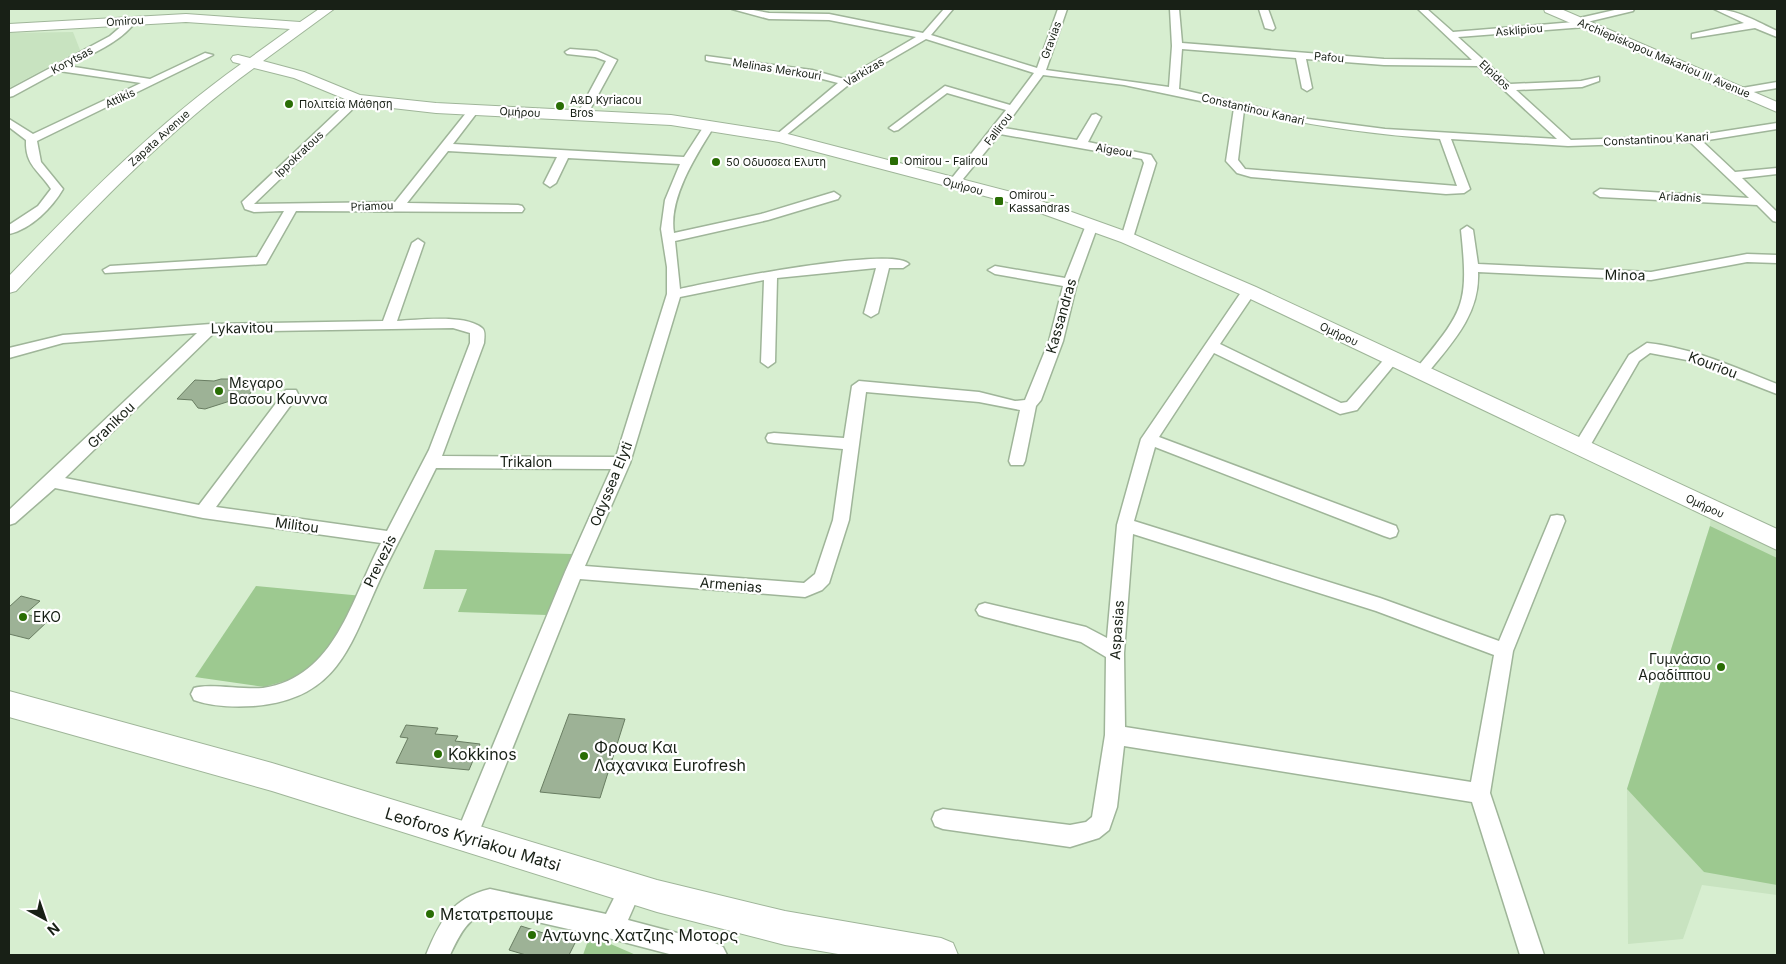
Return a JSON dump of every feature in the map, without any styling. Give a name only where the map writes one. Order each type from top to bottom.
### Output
[{"type":"street","name":"Zapata Avenue","points":[[9,264],[51,220],[136,141],[294,25],[311,9]]},
{"type":"street","name":"Zapata Avenue","points":[[294,25],[327,9]]},
{"type":"street","name":"Constantinou Kanari","points":[[738,9],[769,16],[832,13],[925,36],[1040,72],[1124,82],[1174,91],[1308,122],[1385,132],[1568,143],[1693,139],[1777,126]]},
{"type":"street","name":"Varkizas","points":[[780,137],[845,82],[925,36],[949,9]]},
{"type":"street","name":"Gravias","points":[[1040,72],[1063,9]]},
{"type":"street","points":[[1174,9],[1177,46],[1174,91]]},
{"type":"street","points":[[1263,9],[1270,28]]},
{"type":"street","name":"Elpidos","points":[[1422,9],[1453,35],[1568,143]]},
{"type":"street","name":"Archiepiskopou Makariou III Avenue","points":[[1550,9],[1777,107]]},
{"type":"street","name":"Asklipiou","points":[[1453,35],[1581,22],[1630,9]]},
{"type":"street","points":[[1718,9],[1777,34]]},
{"type":"street","name":"Omirou","points":[[9,28],[202,18],[294,25]]},
{"type":"street","name":"Korytsas","points":[[9,94],[114,38],[126,29],[131,21]]},
{"type":"street","points":[[1695,36],[1734,27],[1759,25]]},
{"type":"street","name":"Pafou","points":[[1177,46],[1384,62],[1482,63]]},
{"type":"street","points":[[570,52],[597,54],[612,60],[582,115]]},
{"type":"street","name":"Attikis","points":[[32,139],[208,55]]},
{"type":"street","points":[[1300,55],[1307,88]]},
{"type":"street","name":"Melinas Merkouri","points":[[709,58],[812,73],[845,82]]},
{"type":"street","name":"Zapata Avenue","points":[[9,287],[95,197],[245,61]]},
{"type":"street","name":"Ομήρου","points":[[245,61],[299,75],[358,99],[474,110],[582,115],[710,125],[780,137],[1021,200],[1127,238],[1249,291],[1777,540]]},
{"type":"street","points":[[59,68],[153,82]]},
{"type":"street","name":"Fallirou","points":[[954,184],[1014,109],[1040,72]]},
{"type":"street","points":[[1509,87],[1582,84],[1595,79]]},
{"type":"street","points":[[1742,91],[1777,85]]},
{"type":"street","points":[[894,128],[945,89],[1014,109]]},
{"type":"street","name":"Ippokratous","points":[[254,208],[249,206],[248,202],[358,99]]},
{"type":"street","points":[[1239,107],[1232,161],[1241,171],[1251,174],[1446,190],[1464,189],[1445,137]]},
{"type":"street","name":"Priamou","points":[[254,208],[398,206],[474,110]]},
{"type":"street","points":[[1081,144],[1096,117]]},
{"type":"street","points":[[9,122],[32,139],[33,161],[41,172],[53,182],[57,189],[51,200],[35,216],[9,230]]},
{"type":"street","name":"Odyssea Elyti","points":[[466,837],[574,572],[622,463],[645,394],[674,294],[670,238],[667,229],[670,200],[687,161],[710,125]]},
{"type":"street","name":"Aigeou","points":[[997,130],[1138,154],[1146,157],[1150,162],[1127,238]]},
{"type":"street","points":[[1693,139],[1777,218]]},
{"type":"street","points":[[444,147],[687,161]]},
{"type":"street","points":[[550,183],[565,153]]},
{"type":"street","points":[[1733,176],[1777,171]]},
{"type":"street","name":"Ariadnis","points":[[1600,193],[1760,202]]},
{"type":"street","points":[[670,238],[764,217],[834,196]]},
{"type":"street","points":[[398,206],[518,209]]},
{"type":"street","points":[[110,270],[261,261],[292,207]]},
{"type":"street","name":"Kassandras","points":[[1017,460],[1028,404],[1033,400],[1056,341],[1070,283],[1092,225]]},
{"type":"street","points":[[1421,372],[1454,331],[1466,310],[1471,292],[1471,268],[1467,230]]},
{"type":"street","points":[[388,326],[418,243]]},
{"type":"street","name":"Minoa","points":[[1471,268],[1650,276],[1687,271],[1732,260],[1777,259]]},
{"type":"street","points":[[871,313],[884,264]]},
{"type":"street","points":[[674,294],[771,274],[903,264]]},
{"type":"street","points":[[995,270],[1070,283]]},
{"type":"street","points":[[768,362],[771,274]]},
{"type":"street","name":"Aspasias","points":[[943,819],[1070,836],[1091,831],[1101,823],[1106,807],[1115,735],[1115,653],[1125,525],[1149,439],[1249,291]]},
{"type":"street","name":"Lykavitou","points":[[9,353],[63,339],[211,328],[453,324],[471,327],[477,331]]},
{"type":"street","name":"Granikou","points":[[9,519],[52,481],[211,328]]},
{"type":"street","name":"Prevezis","points":[[202,694],[229,698],[255,697],[296,687],[319,673],[327,664],[341,642],[391,538],[431,462],[477,344],[477,331]]},
{"type":"street","points":[[1212,346],[1340,409],[1352,406],[1392,359]]},
{"type":"street","name":"Kouriou","points":[[1581,447],[1634,358],[1647,348],[1669,349],[1685,354],[1777,389]]},
{"type":"street","name":"Armenias","points":[[574,572],[805,590],[816,585],[823,578],[841,520],[859,386],[979,397],[1015,406],[1028,404]]},
{"type":"street","points":[[203,512],[291,394]]},
{"type":"street","points":[[774,438],[851,444]]},
{"type":"street","points":[[1149,439],[1390,531]]},
{"type":"street","name":"Trikalon","points":[[431,462],[622,463]]},
{"type":"street","name":"Militou","points":[[52,481],[203,512],[391,538]]},
{"type":"street","points":[[1532,955],[1480,794],[1504,651],[1557,521]]},
{"type":"street","points":[[1125,525],[1380,604],[1504,651]]},
{"type":"street","points":[[985,610],[1086,635],[1115,653]]},
{"type":"street","name":"Leoforos Kyriakou Matsi","points":[[9,704],[272,777],[631,888],[785,928],[941,955]]},
{"type":"street","points":[[1115,735],[1480,794]]},
{"type":"street","points":[[612,927],[631,888]]},
{"type":"street","points":[[438,955],[455,920],[468,907],[479,901],[490,900],[612,927],[715,955]]},
{"type":"shaded area","points":[[73,32],[80,50],[9,88],[9,33]]},
{"type":"shaded area","name":"Γυμνάσιο Αραδίππου","points":[[1711,513],[1777,545],[1777,895],[1702,885],[1683,939],[1628,944],[1627,789],[1710,526]]},
{"type":"green space","name":"Γυμνάσιο Αραδίππου","points":[[1710,526],[1777,558],[1777,885],[1704,872],[1627,789]]},
{"type":"green space","points":[[435,550],[572,554],[547,615],[458,612],[467,589],[423,589]]},
{"type":"green space","points":[[256,586],[363,596],[317,668],[292,679],[264,687],[195,677]]},
{"type":"green space","points":[[590,935],[636,955],[583,955]]},
{"type":"building","name":"Μεγαρο Βασου Κουννα","points":[[232,379],[237,382],[258,382],[245,401],[230,401],[205,409],[198,408],[192,400],[177,399],[195,380],[214,381]]},
{"type":"building","name":"EKO","points":[[21,596],[40,601],[25,614],[49,620],[29,639],[9,634],[9,607]]},
{"type":"building","name":"Φρουα Και Λαχανικα Eurofresh","points":[[569,714],[625,719],[600,798],[540,792]]},
{"type":"building","name":"Kokkinos","points":[[406,725],[438,728],[435,734],[458,736],[455,741],[480,744],[469,770],[396,763],[408,738],[400,737]]},
{"type":"building","name":"Αντωνης Χατζιης Μοτορς","points":[[521,926],[575,943],[569,955],[526,955],[509,950]]},
{"type":"place","name":"Πολιτεία Μάθηση","points":[[289,104]]},
{"type":"place","name":"A&D Kyriacou Bros","points":[[560,106]]},
{"type":"place","name":"Omirou - Falirou","points":[[894,161]]},
{"type":"place","name":"50 Οδυσσεα Ελυτη","points":[[716,162]]},
{"type":"place","name":"Omirou - Kassandras","points":[[999,201]]},
{"type":"place","name":"Μεγαρο Βασου Κουννα","points":[[219,391]]},
{"type":"place","name":"EKO","points":[[23,617]]},
{"type":"place","name":"Γυμνάσιο Αραδίππου","points":[[1721,667]]},
{"type":"place","name":"Kokkinos","points":[[438,754]]},
{"type":"place","name":"Φρουα Και Λαχανικα Eurofresh","points":[[584,756]]},
{"type":"place","name":"Μετατρεπουμε","points":[[430,914]]},
{"type":"place","name":"Αντωνης Χατζιης Μοτορς","points":[[532,935]]}]
